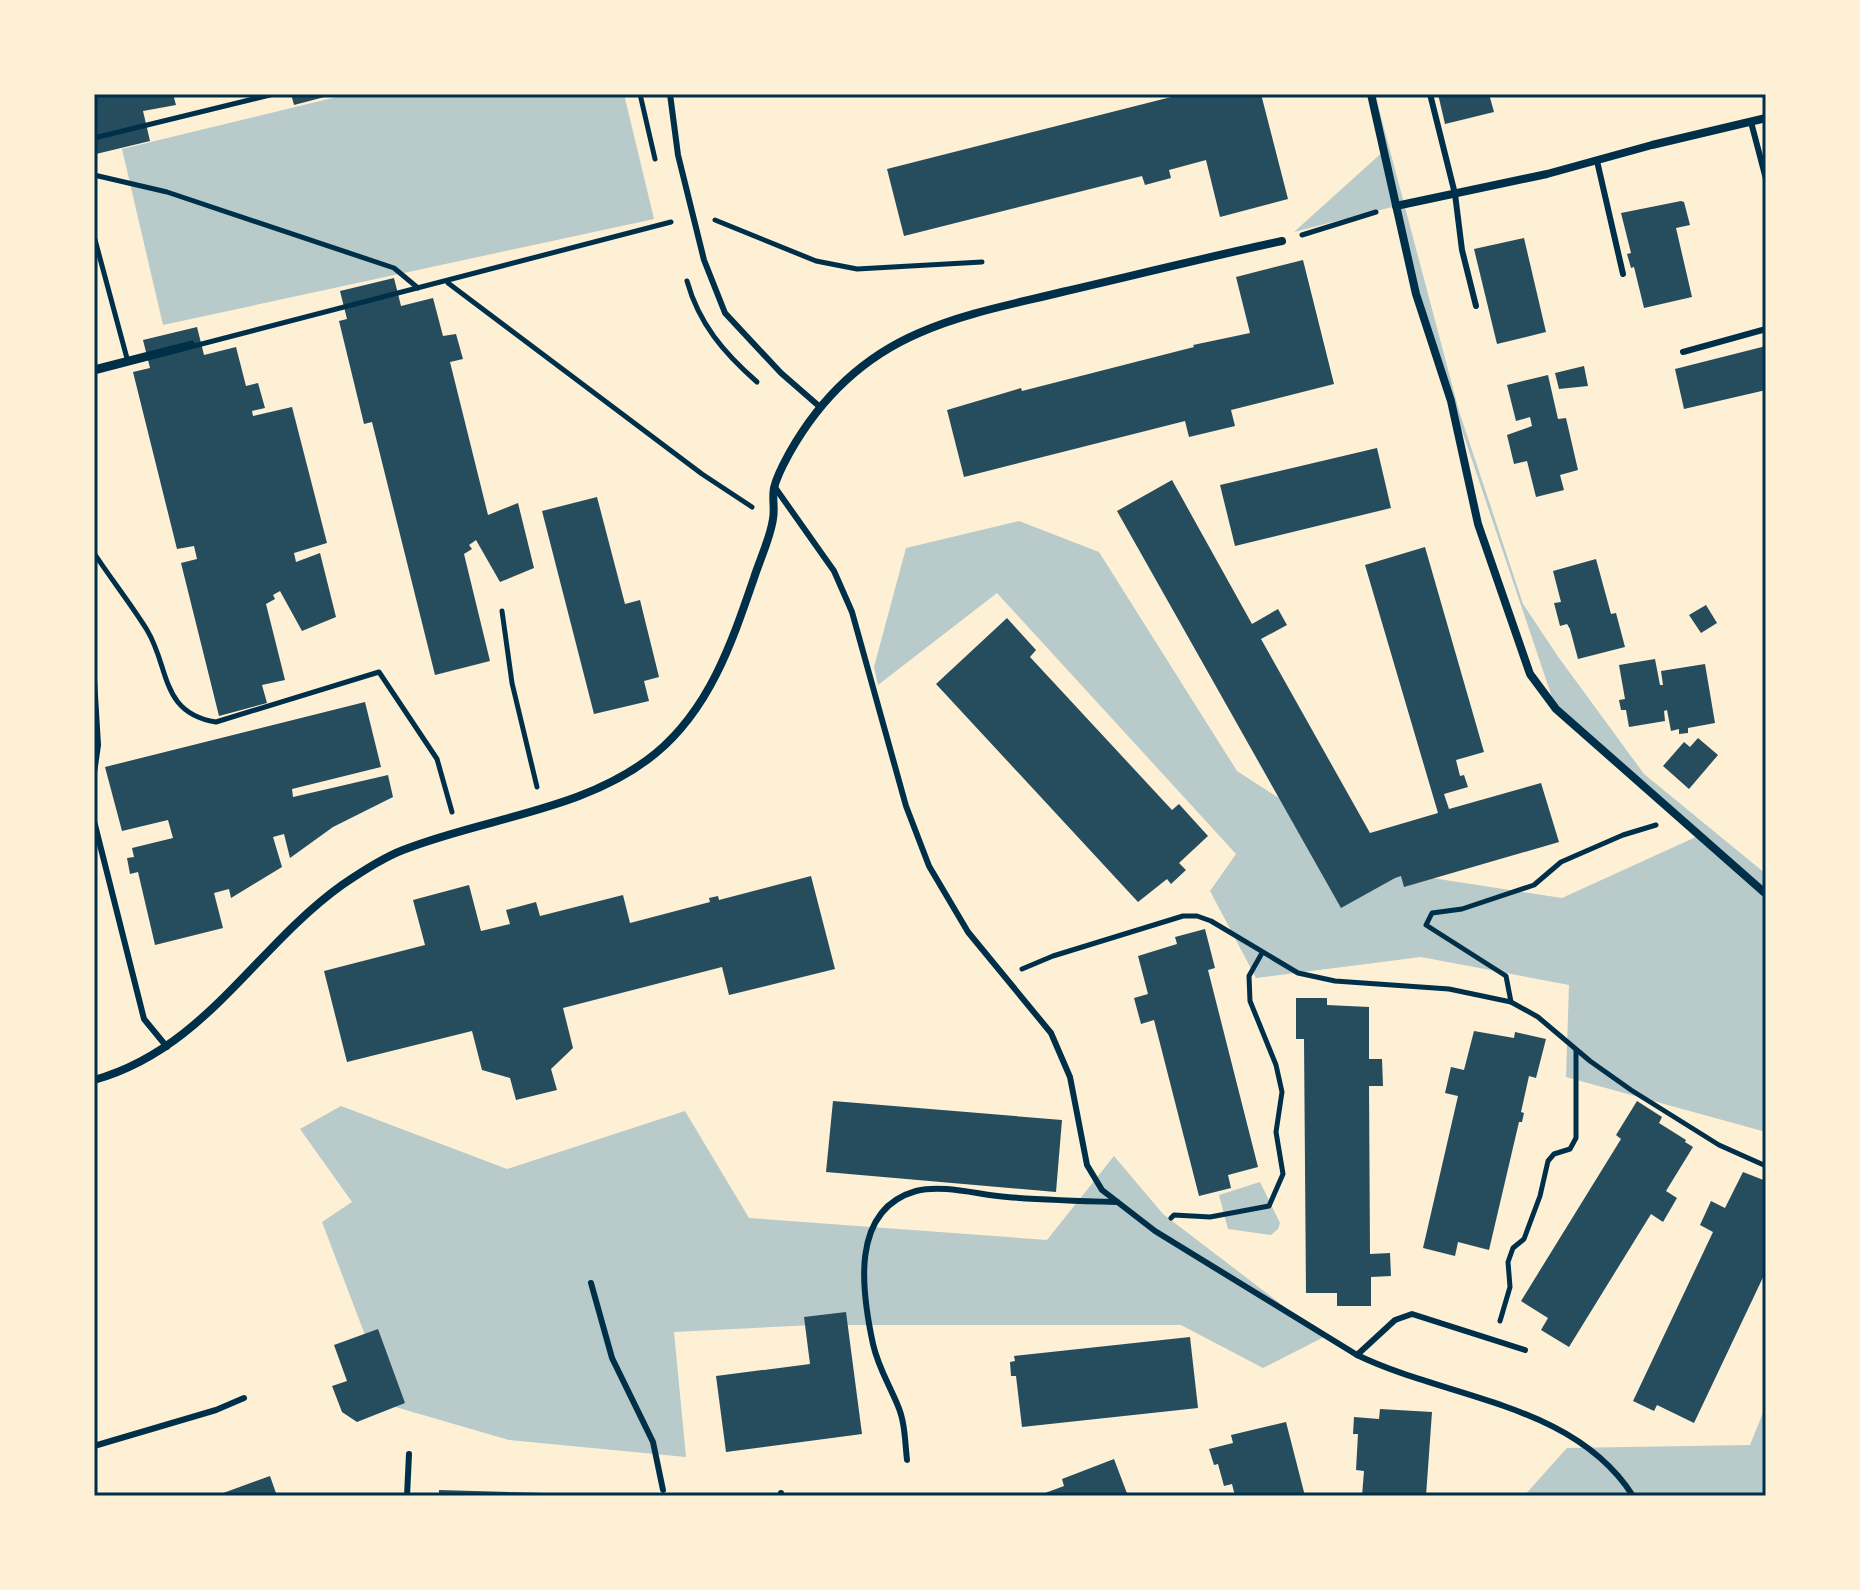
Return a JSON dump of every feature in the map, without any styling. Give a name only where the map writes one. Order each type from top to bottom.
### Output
[{"type":"street","points":[[1371,94],[1416,294],[1451,401],[1478,524],[1530,674],[1556,709],[1766,894]]},
{"type":"street","points":[[1396,206],[1547,174],[1766,118]]},
{"type":"street","points":[[94,1080],[136,1065],[200,1022],[316,907],[363,871],[402,850],[595,790],[627,774],[674,735],[715,678],[731,647],[773,521],[774,486],[805,426],[836,389],[874,357],[920,332],[993,309],[1282,241]]},
{"type":"lane","points":[[670,94],[678,155],[704,260],[725,313],[781,373],[820,407]]},
{"type":"lane","points":[[1430,94],[1455,194],[1462,250],[1476,306]]},
{"type":"lane","points":[[1751,122],[1766,179]]},
{"type":"lane","points":[[1597,161],[1623,274]]},
{"type":"lane","points":[[1683,352],[1766,329]]},
{"type":"lane","points":[[774,486],[834,571],[852,612],[906,806],[929,866],[957,915],[1051,1033],[1070,1077],[1087,1165],[1102,1190],[1155,1231],[1357,1355],[1550,1425],[1592,1450],[1625,1483],[1633,1496]]},
{"type":"lane","points":[[94,679],[98,745],[94,773]]},
{"type":"lane","points":[[94,821],[144,1019],[167,1047]]},
{"type":"lane","points":[[907,1460],[899,1406],[887,1386],[873,1344],[863,1278],[863,1256],[869,1234],[880,1215],[896,1200],[917,1191],[1117,1202]]},
{"type":"lane","points":[[591,1283],[612,1358],[653,1442],[663,1490]]},
{"type":"lane","points":[[1357,1355],[1395,1320],[1412,1314],[1525,1350]]},
{"type":"lane","points":[[94,1446],[216,1410],[244,1398]]},
{"type":"lane","points":[[407,1496],[409,1454]]},
{"type":"path","points":[[94,138],[274,94]]},
{"type":"path","points":[[94,175],[167,192],[394,268],[418,288]]},
{"type":"path","points":[[1282,241],[1396,206]]},
{"type":"path","points":[[692,211],[816,261],[857,269],[982,262]]},
{"type":"path","points":[[94,370],[448,282],[671,222]]},
{"type":"path","points":[[94,236],[128,363]]},
{"type":"path","points":[[448,282],[702,474],[773,521]]},
{"type":"path","points":[[94,370],[410,288]]},
{"type":"path","points":[[94,553],[149,633],[170,691],[183,708],[198,719],[216,722],[379,672],[437,759],[458,834]]},
{"type":"path","points":[[502,611],[512,683],[542,808]]},
{"type":"path","points":[[1511,1002],[1506,976],[1426,925],[1432,913],[1462,909],[1534,885],[1561,862],[1623,835],[1680,818]]},
{"type":"path","points":[[1007,977],[1053,956],[1183,916],[1197,916],[1211,921],[1298,973],[1335,981],[1449,989],[1511,1002],[1538,1017],[1576,1050],[1631,1090],[1719,1145],[1766,1166]]},
{"type":"path","points":[[1155,1231],[1174,1215],[1210,1217],[1269,1206],[1283,1174],[1276,1132],[1282,1092],[1276,1065],[1250,1001],[1249,976],[1262,953]]},
{"type":"path","points":[[1494,1341],[1510,1287],[1508,1262],[1513,1248],[1524,1239],[1540,1196],[1548,1161],[1554,1154],[1570,1149],[1576,1138],[1576,1050]]},
{"type":"shaded area","points":[[349,94],[624,94],[654,219],[163,325],[122,149]]},
{"type":"shaded area","points":[[1375,94],[1459,411],[1523,604],[1644,774],[1766,874],[1766,1132],[1566,1077],[1569,985],[1421,957],[1256,978],[1210,891],[1236,854],[997,593],[878,685],[874,667],[906,548],[1019,521],[1099,552],[1237,771],[1393,872],[1562,898],[1698,836],[1556,709],[1416,294],[1396,206],[1294,232],[1386,149]]},
{"type":"shaded area","points":[[341,1106],[507,1169],[685,1111],[749,1218],[1047,1240],[1114,1156],[1163,1214],[1324,1337],[1263,1368],[1181,1325],[814,1325],[674,1332],[686,1457],[509,1440],[392,1406],[322,1222],[352,1202],[300,1129]]},
{"type":"shaded area","points":[[1260,1182],[1280,1223],[1278,1229],[1271,1235],[1228,1229],[1219,1195]]},
{"type":"shaded area","points":[[1766,1405],[1766,1496],[1524,1496],[1567,1448],[1750,1445]]},
{"type":"building","points":[[94,94],[173,94],[176,105],[143,111],[150,141],[96,154]]},
{"type":"building","points":[[291,94],[331,94],[332,95],[294,105]]},
{"type":"building","points":[[1183,94],[1261,94],[1288,199],[1220,217],[1206,160],[1169,170],[1171,178],[1145,185],[1142,176],[904,236],[887,169]]},
{"type":"building","points":[[1438,94],[1489,94],[1494,112],[1445,124]]},
{"type":"building","points":[[1684,202],[1690,225],[1676,228],[1692,297],[1644,308],[1634,267],[1631,268],[1627,254],[1631,253],[1621,213]]},
{"type":"building","points":[[1524,238],[1546,332],[1497,344],[1474,249]]},
{"type":"building","points":[[1303,260],[1334,384],[1231,410],[1235,426],[1189,437],[1185,421],[964,477],[947,410],[1021,388],[1022,391],[1193,345],[1250,333],[1236,277]]},
{"type":"building","points":[[394,278],[401,306],[433,298],[443,336],[456,334],[463,359],[450,362],[488,515],[518,503],[534,568],[500,582],[476,540],[469,545],[472,549],[464,554],[490,661],[435,675],[372,422],[364,424],[339,321],[347,319],[340,291]]},
{"type":"building","points":[[197,327],[204,355],[236,347],[246,386],[258,383],[265,408],[252,411],[253,416],[292,407],[327,543],[294,553],[296,562],[320,553],[336,617],[302,631],[280,591],[273,595],[275,599],[266,604],[285,680],[262,685],[267,703],[219,716],[181,563],[197,559],[194,546],[177,549],[133,372],[150,368],[143,340]]},
{"type":"building","points":[[1766,346],[1766,390],[1684,409],[1675,369]]},
{"type":"building","points":[[1584,366],[1588,386],[1559,389],[1555,373]]},
{"type":"building","points":[[1548,375],[1558,419],[1566,418],[1578,470],[1560,475],[1564,490],[1536,497],[1527,461],[1514,464],[1507,435],[1532,426],[1530,417],[1516,421],[1507,385]]},
{"type":"building","points":[[1377,448],[1391,508],[1235,546],[1220,485]]},
{"type":"building","points":[[1172,480],[1252,624],[1278,609],[1287,625],[1261,639],[1370,833],[1438,813],[1365,565],[1425,547],[1484,752],[1456,760],[1460,776],[1464,775],[1468,787],[1444,794],[1449,809],[1541,783],[1559,842],[1404,887],[1401,876],[1341,908],[1117,511]]},
{"type":"building","points":[[597,497],[625,604],[640,600],[659,677],[644,681],[649,701],[594,714],[542,511]]},
{"type":"building","points":[[1596,559],[1611,614],[1616,613],[1625,647],[1578,659],[1570,629],[1567,624],[1560,626],[1554,603],[1561,602],[1553,571]]},
{"type":"building","points":[[1706,605],[1717,623],[1701,633],[1689,615]]},
{"type":"building","points":[[1007,618],[1036,650],[1030,657],[1172,810],[1179,804],[1208,836],[1179,863],[1186,870],[1171,884],[1167,879],[1138,902],[936,684]]},
{"type":"building","points":[[1655,659],[1660,685],[1663,685],[1661,671],[1705,664],[1715,723],[1688,728],[1688,733],[1679,734],[1679,729],[1671,731],[1667,710],[1664,711],[1665,721],[1629,727],[1626,710],[1621,710],[1619,700],[1625,699],[1619,665]]},
{"type":"building","points":[[365,702],[381,767],[292,789],[293,797],[388,775],[393,797],[333,827],[290,858],[284,834],[273,837],[282,867],[231,898],[229,889],[214,893],[223,928],[155,945],[138,872],[130,874],[127,858],[134,857],[132,848],[173,838],[168,820],[122,831],[105,767]]},
{"type":"building","points":[[1698,738],[1718,755],[1689,789],[1663,766],[1684,742],[1690,747]]},
{"type":"building","points":[[811,876],[835,969],[729,995],[722,967],[563,1008],[573,1048],[551,1069],[557,1090],[516,1100],[510,1078],[482,1070],[472,1031],[347,1062],[324,971],[425,945],[413,900],[469,885],[481,931],[510,924],[506,910],[536,902],[540,916],[623,895],[630,923],[710,902],[709,898],[718,896],[719,900]]},
{"type":"building","points":[[1205,929],[1215,968],[1208,970],[1258,1167],[1228,1175],[1231,1188],[1199,1196],[1154,1020],[1141,1024],[1134,998],[1148,994],[1138,956],[1177,944],[1175,937]]},
{"type":"building","points":[[1296,998],[1327,998],[1327,1005],[1369,1007],[1369,1059],[1382,1059],[1383,1086],[1369,1086],[1370,1254],[1390,1253],[1391,1276],[1371,1277],[1371,1306],[1337,1306],[1337,1293],[1306,1293],[1304,1039],[1296,1039]]},
{"type":"building","points":[[1474,1031],[1514,1038],[1515,1032],[1546,1039],[1536,1078],[1529,1076],[1521,1112],[1524,1113],[1522,1122],[1519,1122],[1489,1250],[1458,1242],[1455,1256],[1423,1248],[1458,1096],[1445,1093],[1451,1067],[1464,1070]]},
{"type":"building","points":[[833,1101],[1062,1120],[1056,1192],[826,1172]]},
{"type":"building","points":[[1637,1101],[1662,1117],[1659,1123],[1693,1147],[1666,1191],[1677,1198],[1663,1222],[1651,1214],[1569,1347],[1541,1330],[1548,1318],[1521,1301],[1621,1139],[1616,1135]]},
{"type":"building","points":[[1743,1172],[1766,1181],[1766,1271],[1694,1423],[1657,1405],[1654,1411],[1633,1401],[1713,1232],[1700,1225],[1711,1201],[1725,1208]]},
{"type":"building","points":[[846,1312],[862,1434],[726,1452],[716,1376],[810,1364],[804,1317]]},
{"type":"building","points":[[378,1329],[405,1403],[357,1422],[342,1412],[332,1386],[347,1381],[334,1345]]},
{"type":"building","points":[[1190,1337],[1198,1408],[1022,1427],[1016,1376],[1011,1376],[1010,1362],[1015,1361],[1014,1356]]},
{"type":"building","points":[[1380,1409],[1432,1412],[1426,1496],[1362,1496],[1364,1471],[1356,1470],[1358,1434],[1353,1434],[1354,1417],[1379,1419]]},
{"type":"building","points":[[1286,1422],[1305,1496],[1235,1496],[1232,1484],[1224,1486],[1218,1464],[1214,1465],[1209,1449],[1233,1443],[1231,1435]]},
{"type":"building","points":[[1114,1459],[1128,1496],[1037,1496],[1064,1486],[1062,1479]]},
{"type":"building","points":[[270,1476],[277,1496],[215,1496]]},
{"type":"building","points":[[439,1490],[545,1493],[545,1496],[439,1496]]}]
